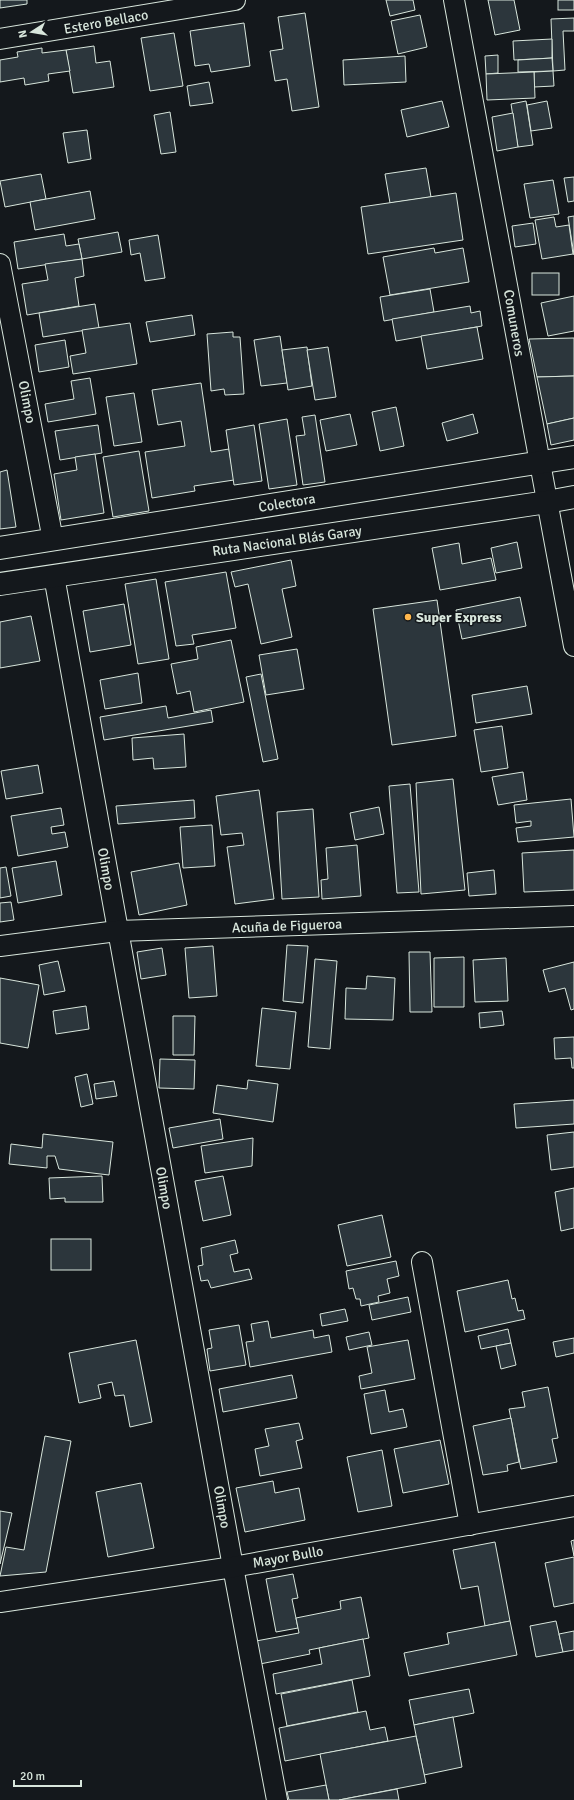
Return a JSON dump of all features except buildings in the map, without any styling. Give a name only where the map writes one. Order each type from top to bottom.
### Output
[{"type":"main road","name":"Colectora","points":[[0,548],[540,464],[574,457]]},
{"type":"main road","name":"Ruta Nacional Blás Garay","points":[[0,584],[574,497]]},
{"type":"street","name":"Estero Bellaco","points":[[0,39],[235,0]]},
{"type":"street","name":"Comuneros","points":[[454,0],[574,646]]},
{"type":"street","name":"Olimpo","points":[[0,264],[3,294],[53,540]]},
{"type":"street","name":"Olimpo","points":[[54,576],[117,931],[277,1800]]},
{"type":"street","name":"Acuña de Figueroa","points":[[0,946],[117,931],[574,916]]},
{"type":"street","points":[[422,1262],[470,1525]]},
{"type":"street","name":"Mayor Bullo","points":[[0,1602],[233,1567],[574,1506]]},
{"type":"place","name":"Super Express","points":[[408,617]]}]
